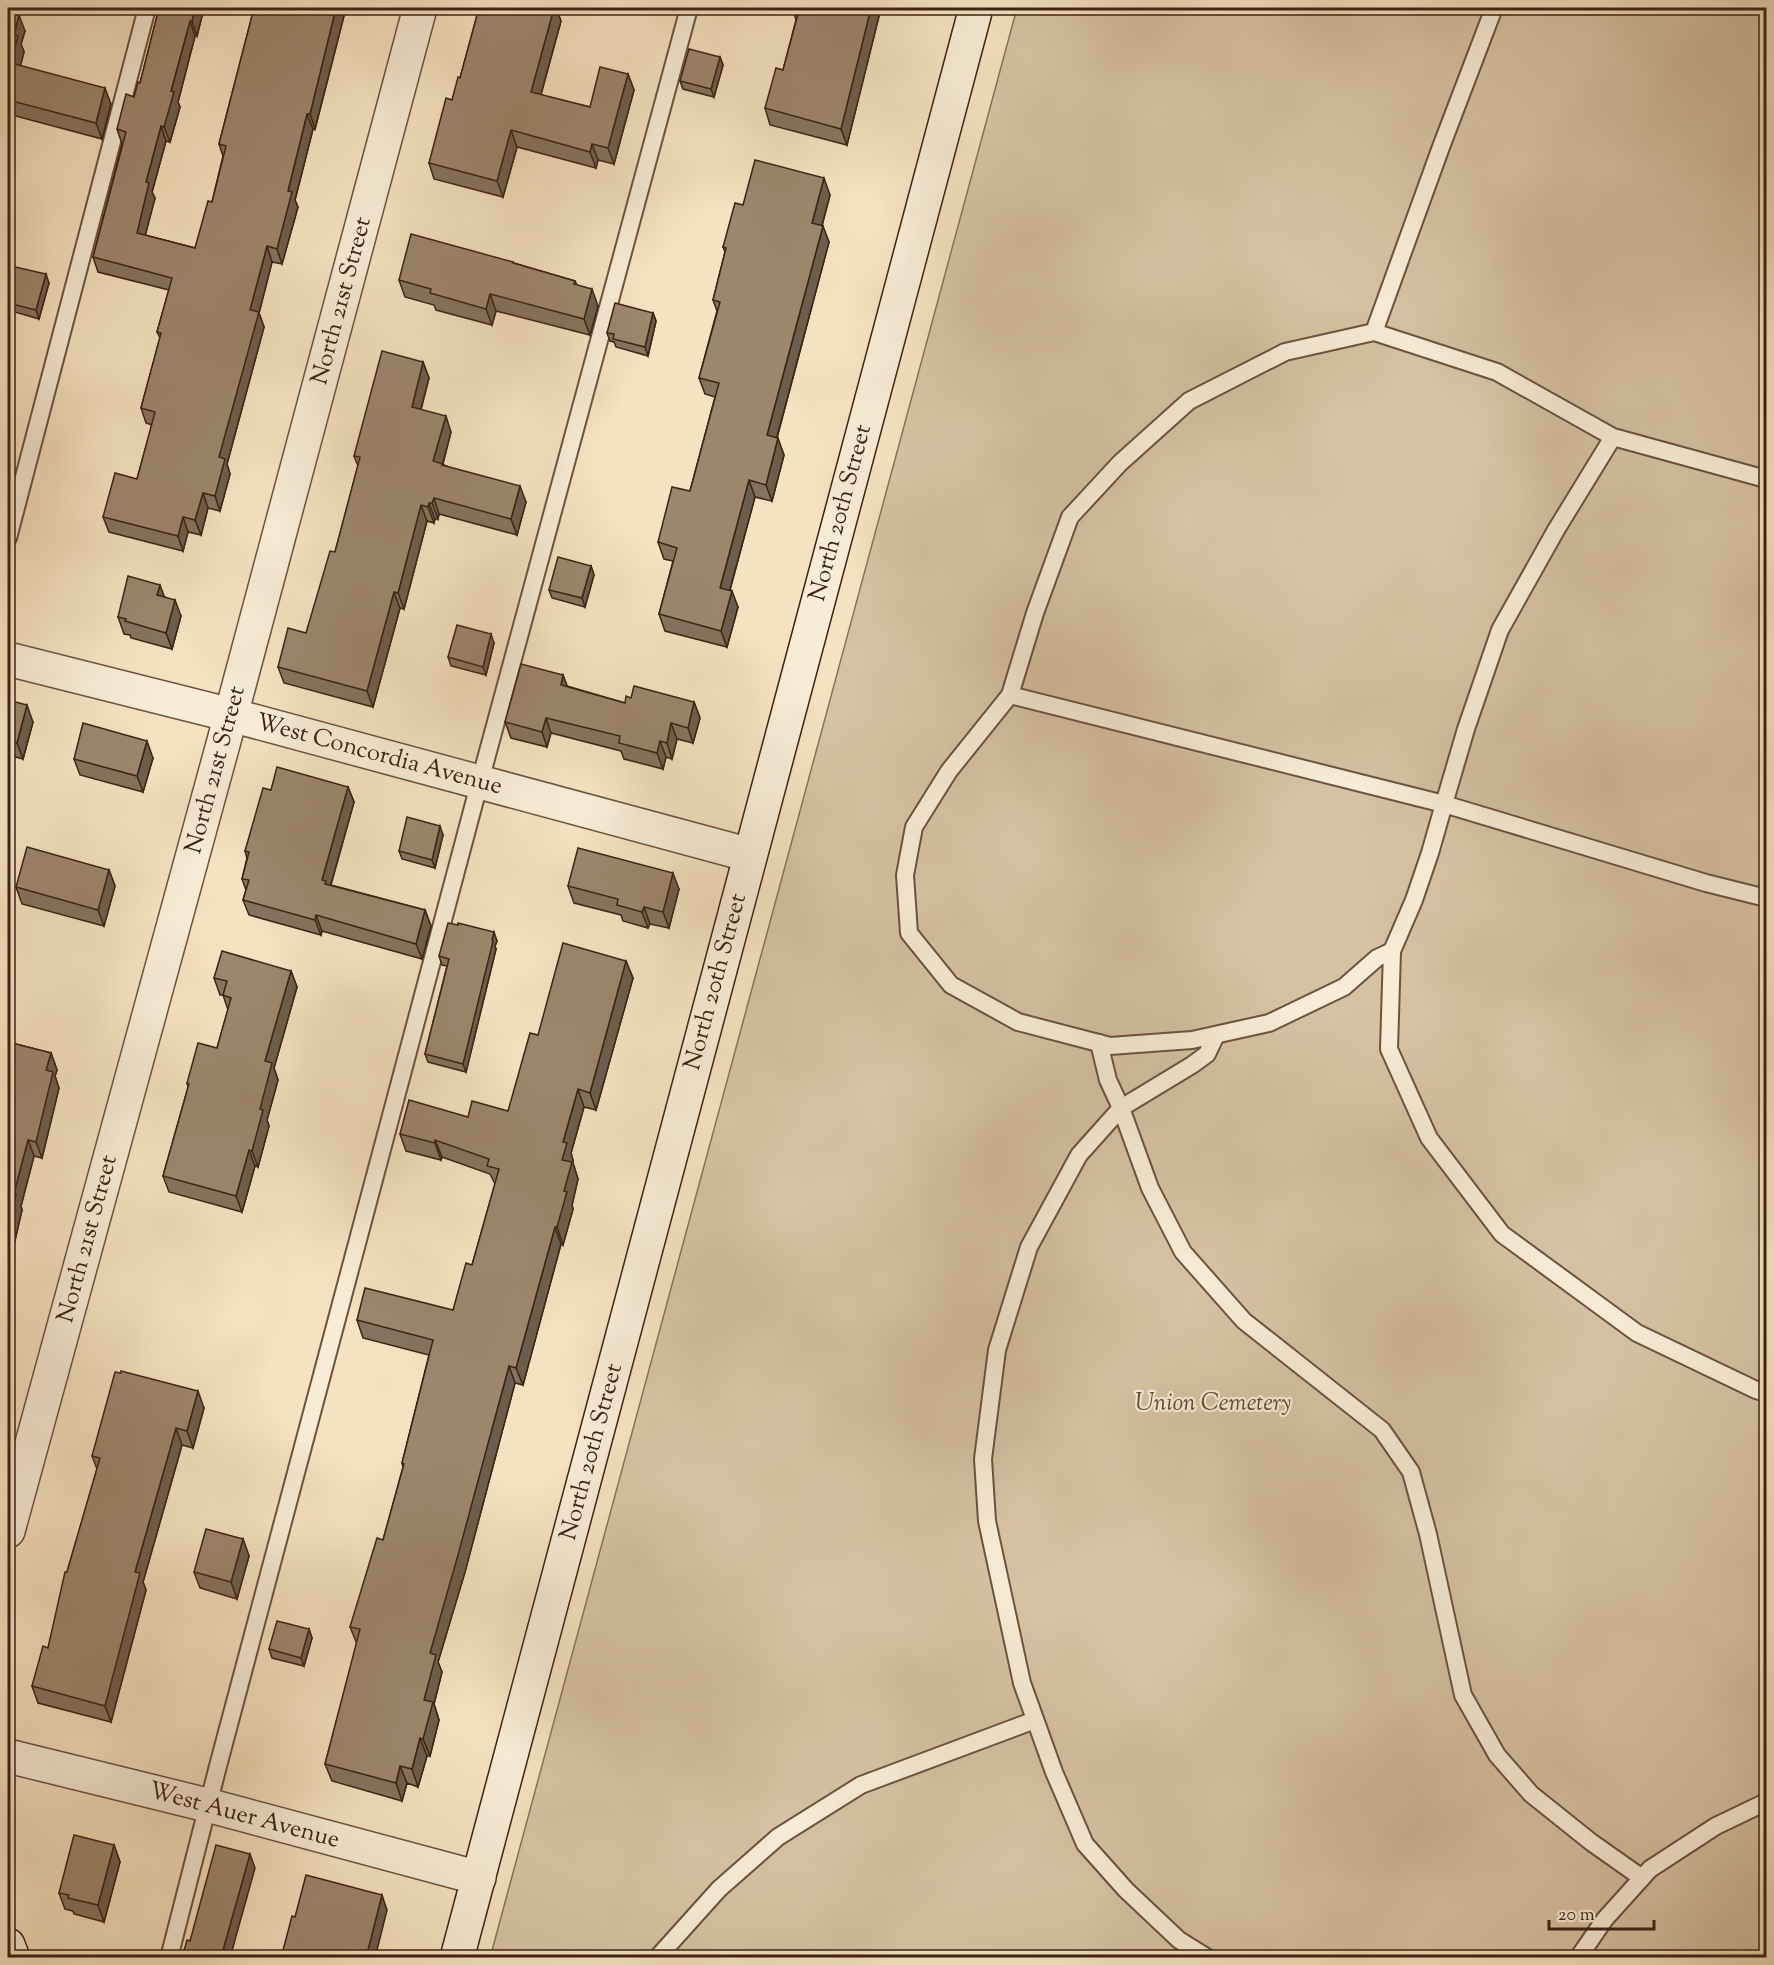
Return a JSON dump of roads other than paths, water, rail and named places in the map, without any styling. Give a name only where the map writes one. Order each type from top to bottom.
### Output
[{"type":"street","name":"North 21st Street","points":[[8,1531],[231,715],[420,8]]},
{"type":"street","name":"North 20th Street","points":[[457,1958],[976,8]]},
{"type":"street","name":"West Concordia Avenue","points":[[8,659],[231,715],[750,855]]},
{"type":"street","name":"West Auer Avenue","points":[[8,1756],[479,1878]]},
{"type":"street","points":[[8,1945],[14,1958]]},
{"type":"lane","points":[[8,538],[147,8]]},
{"type":"lane","points":[[169,1958],[207,1806],[480,781],[689,8]]},
{"type":"lane","points":[[1374,332],[1494,8]]},
{"type":"lane","points":[[1392,951],[1377,958],[1344,987],[1269,1023],[1192,1040],[1110,1046],[1018,1022],[951,985],[909,933],[905,875],[914,827],[949,771],[1010,695],[1035,613],[1070,517],[1120,463],[1189,400],[1285,352],[1374,332],[1497,372],[1613,437],[1767,479]]},
{"type":"lane","points":[[1613,437],[1500,630],[1466,729],[1430,853],[1414,900],[1392,951],[1389,1049],[1430,1138],[1502,1234],[1637,1334],[1756,1390],[1767,1393]]},
{"type":"lane","points":[[1010,695],[1444,804],[1706,883],[1767,898]]},
{"type":"lane","points":[[1208,1958],[1179,1940],[1126,1890],[1085,1844],[1054,1772],[1022,1683],[987,1521],[984,1459],[997,1350],[1029,1247],[1079,1155],[1121,1108],[1207,1054],[1216,1035]]},
{"type":"lane","points":[[1099,1043],[1108,1080],[1121,1108],[1150,1188],[1183,1252],[1244,1321],[1382,1430],[1411,1472],[1428,1534],[1463,1695],[1497,1755],[1531,1794],[1591,1842],[1642,1878]]},
{"type":"lane","points":[[657,1958],[719,1889],[778,1837],[861,1785],[1035,1720]]},
{"type":"lane","points":[[1578,1958],[1605,1919],[1650,1869],[1716,1826],[1767,1802]]},
{"type":"park label","name":"Union Cemetery","points":[[1213,1404]]}]
